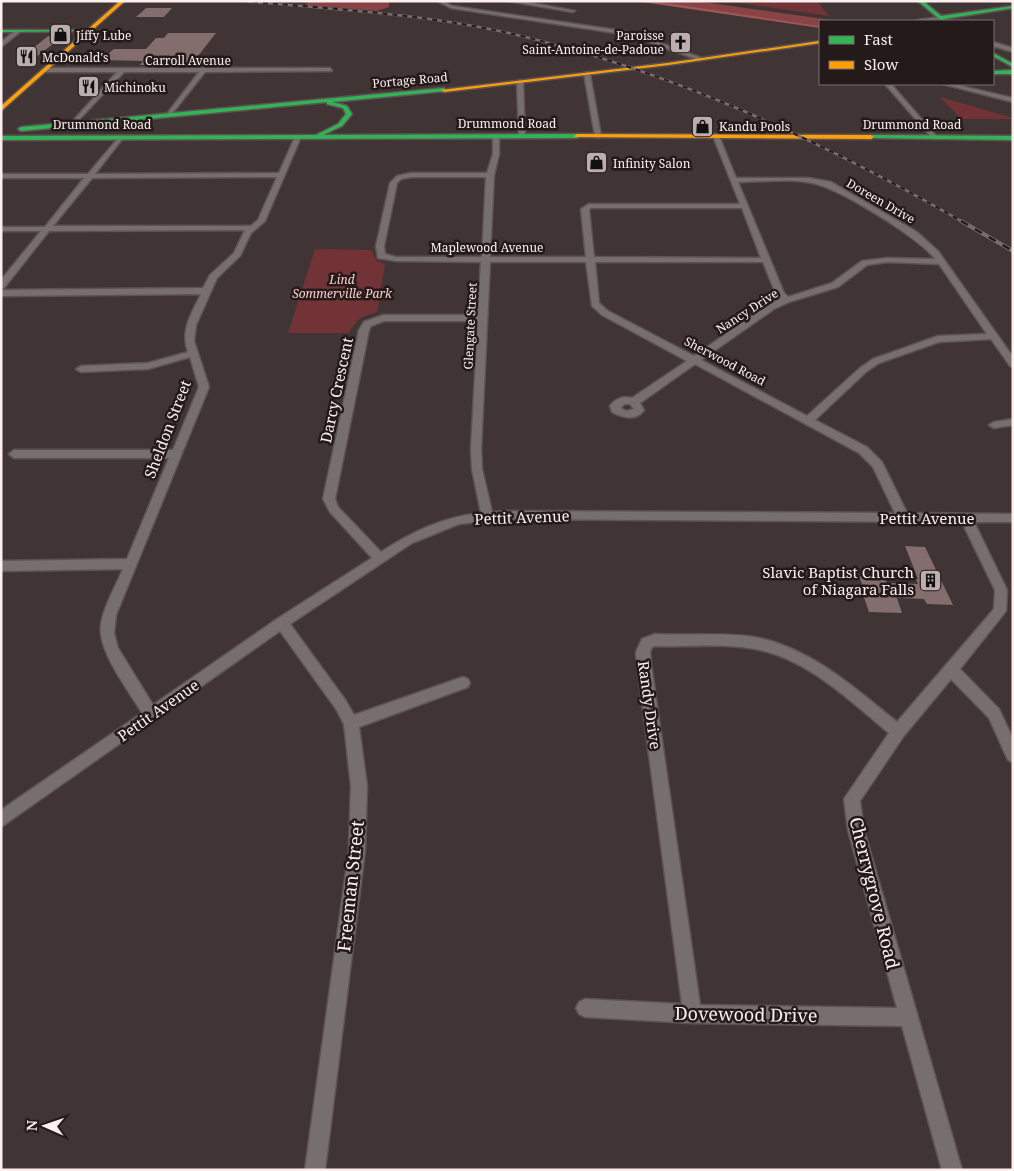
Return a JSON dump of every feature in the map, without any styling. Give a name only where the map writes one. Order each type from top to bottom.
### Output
[{"type":"main road","points":[[1,109],[124,1]]},
{"type":"main road","points":[[920,1],[941,19],[1013,7]]},
{"type":"main road","points":[[1,32],[89,31]]},
{"type":"main road","name":"Portage Road","points":[[1,131],[170,114],[400,95],[520,82],[819,42]]},
{"type":"main road","points":[[994,55],[1013,66]]},
{"type":"main road","points":[[994,73],[1013,72]]},
{"type":"main road","points":[[298,137],[328,132],[348,118],[362,103],[400,95]]},
{"type":"main road","points":[[318,102],[345,107],[348,118],[346,125],[352,131],[379,137]]},
{"type":"main road","points":[[80,138],[78,134],[80,129],[95,121]]},
{"type":"main road","points":[[45,138],[61,129],[61,124]]},
{"type":"main road","name":"Drummond Road","points":[[1,138],[716,136],[1013,138]]},
{"type":"street","points":[[439,1],[451,7],[630,34],[701,59]]},
{"type":"street","points":[[510,1],[573,11]]},
{"type":"street","points":[[555,24],[581,6]]},
{"type":"street","points":[[1,45],[18,32]]},
{"type":"street","points":[[994,44],[1013,50]]},
{"type":"street","name":"Carroll Avenue","points":[[45,70],[330,70]]},
{"type":"street","points":[[74,123],[122,70]]},
{"type":"street","points":[[170,114],[203,70]]},
{"type":"street","points":[[587,74],[598,136]]},
{"type":"street","points":[[520,82],[522,136]]},
{"type":"street","points":[[889,85],[935,138]]},
{"type":"street","points":[[950,85],[1013,100]]},
{"type":"street","name":"Glengate Street","points":[[487,516],[478,476],[476,449],[490,175],[496,154],[496,136]]},
{"type":"street","points":[[716,136],[780,294],[786,300]]},
{"type":"street","name":"Sheldon Street","points":[[150,715],[112,650],[107,633],[110,615],[204,387],[203,377],[192,354],[188,334],[206,291],[217,272],[237,254],[245,237],[261,221],[298,137]]},
{"type":"street","points":[[1,286],[120,138]]},
{"type":"street","points":[[1,176],[280,175]]},
{"type":"street","name":"Maplewood Avenue","points":[[490,175],[411,175],[399,178],[394,183],[380,246],[381,256],[396,259],[766,260]]},
{"type":"street","name":"Doreen Drive","points":[[734,180],[809,180],[828,184],[914,234],[941,262],[1013,364]]},
{"type":"street","name":"Sherwood Road","points":[[744,206],[589,206],[585,209],[594,298],[598,308],[863,450],[872,458],[903,517]]},
{"type":"street","points":[[1,229],[252,228]]},
{"type":"street","name":"Nancy Drive","points":[[634,402],[771,307],[786,300],[835,286],[865,263],[887,260],[941,262]]},
{"type":"street","points":[[1,292],[206,291]]},
{"type":"street","name":"Darcy Crescent","points":[[380,559],[334,509],[329,499],[364,330],[367,324],[383,318],[482,318]]},
{"type":"street","points":[[808,420],[863,370],[876,361],[938,338],[994,336]]},
{"type":"street","points":[[82,369],[148,366],[192,354]]},
{"type":"street","points":[[994,426],[1013,422]]},
{"type":"street","points":[[14,454],[176,454]]},
{"type":"street","name":"Pettit Avenue","points":[[1,819],[282,623],[408,540],[437,527],[459,520],[487,516],[1013,518]]},
{"type":"street","name":"Cherrygrove Road","points":[[952,1170],[856,830],[852,799],[898,732],[1000,611],[1001,590],[966,518]]},
{"type":"street","points":[[1,566],[130,564]]},
{"type":"street","name":"Freeman Street","points":[[282,623],[342,705],[351,723],[360,786],[357,850],[315,1170]]},
{"type":"street","name":"Randy Drive","points":[[692,1014],[644,664],[643,652],[648,643],[655,640],[744,642],[764,644],[781,650],[800,659],[844,689],[898,732]]},
{"type":"street","points":[[952,670],[985,702],[994,714],[1013,754]]},
{"type":"street","points":[[351,723],[463,683]]},
{"type":"street","name":"Dovewood Drive","points":[[585,1008],[692,1014],[908,1017]]},
{"type":"green space","points":[[726,1],[817,1],[829,16]]},
{"type":"green space","points":[[940,97],[1013,118],[1013,119],[961,119]]},
{"type":"green space","name":"Lind Sommerville Park","points":[[315,249],[371,250],[377,261],[385,264],[377,312],[360,318],[348,333],[288,333]]},
{"type":"shaded area","points":[[309,1],[389,1],[389,7],[377,11],[306,5]]},
{"type":"shaded area","points":[[635,1],[653,1],[819,26],[819,28]]},
{"type":"shaded area","points":[[649,1],[696,1],[831,20],[819,20],[819,26]]},
{"type":"building","points":[[146,8],[172,8],[164,17],[136,17]]},
{"type":"building","points":[[168,33],[216,33],[191,65],[140,65],[143,61],[101,60],[114,49],[146,49],[156,38],[164,38]]},
{"type":"building","points":[[48,36],[63,36],[35,58],[21,58]]},
{"type":"building","name":"Slavic Baptist Church of Niagara Falls","points":[[905,546],[925,547],[953,605],[927,604],[924,599],[897,598],[902,613],[869,612],[859,576],[884,576],[887,583],[918,584],[916,579],[918,579]]},
{"type":"railway","points":[[243,1],[413,17],[480,27],[572,49],[688,88],[745,112],[856,164],[963,222]]},
{"type":"railway","points":[[961,221],[1013,251]]},
{"type":"traffic: fast","points":[[920,1],[943,20]]},
{"type":"traffic: fast","points":[[939,18],[1013,7]]},
{"type":"traffic: fast","points":[[1,31],[89,31]]},
{"type":"traffic: fast","points":[[994,55],[1013,66]]},
{"type":"traffic: fast","points":[[994,73],[1013,72]]},
{"type":"traffic: fast","points":[[21,129],[444,90]]},
{"type":"traffic: fast","points":[[319,135],[340,125],[349,114],[345,107],[329,103]]},
{"type":"traffic: fast","points":[[1,138],[577,136]]},
{"type":"traffic: fast","points":[[871,137],[1013,138]]},
{"type":"traffic: slow","points":[[1,109],[123,1]]},
{"type":"traffic: slow","points":[[444,90],[668,64],[819,42]]},
{"type":"traffic: slow","points":[[577,136],[871,137]]},
{"type":"place","name":"Jiffy Lube","points":[[60,35]]},
{"type":"place","name":"Paroisse Saint-Antoine-de-Padoue","points":[[680,42]]},
{"type":"place","name":"McDonald's","points":[[26,57]]},
{"type":"place","name":"Michinoku","points":[[88,87]]},
{"type":"place","name":"Kandu Pools","points":[[703,126]]},
{"type":"place","name":"Infinity Salon","points":[[597,163]]},
{"type":"place","name":"Slavic Baptist Church of Niagara Falls","points":[[930,581]]}]
